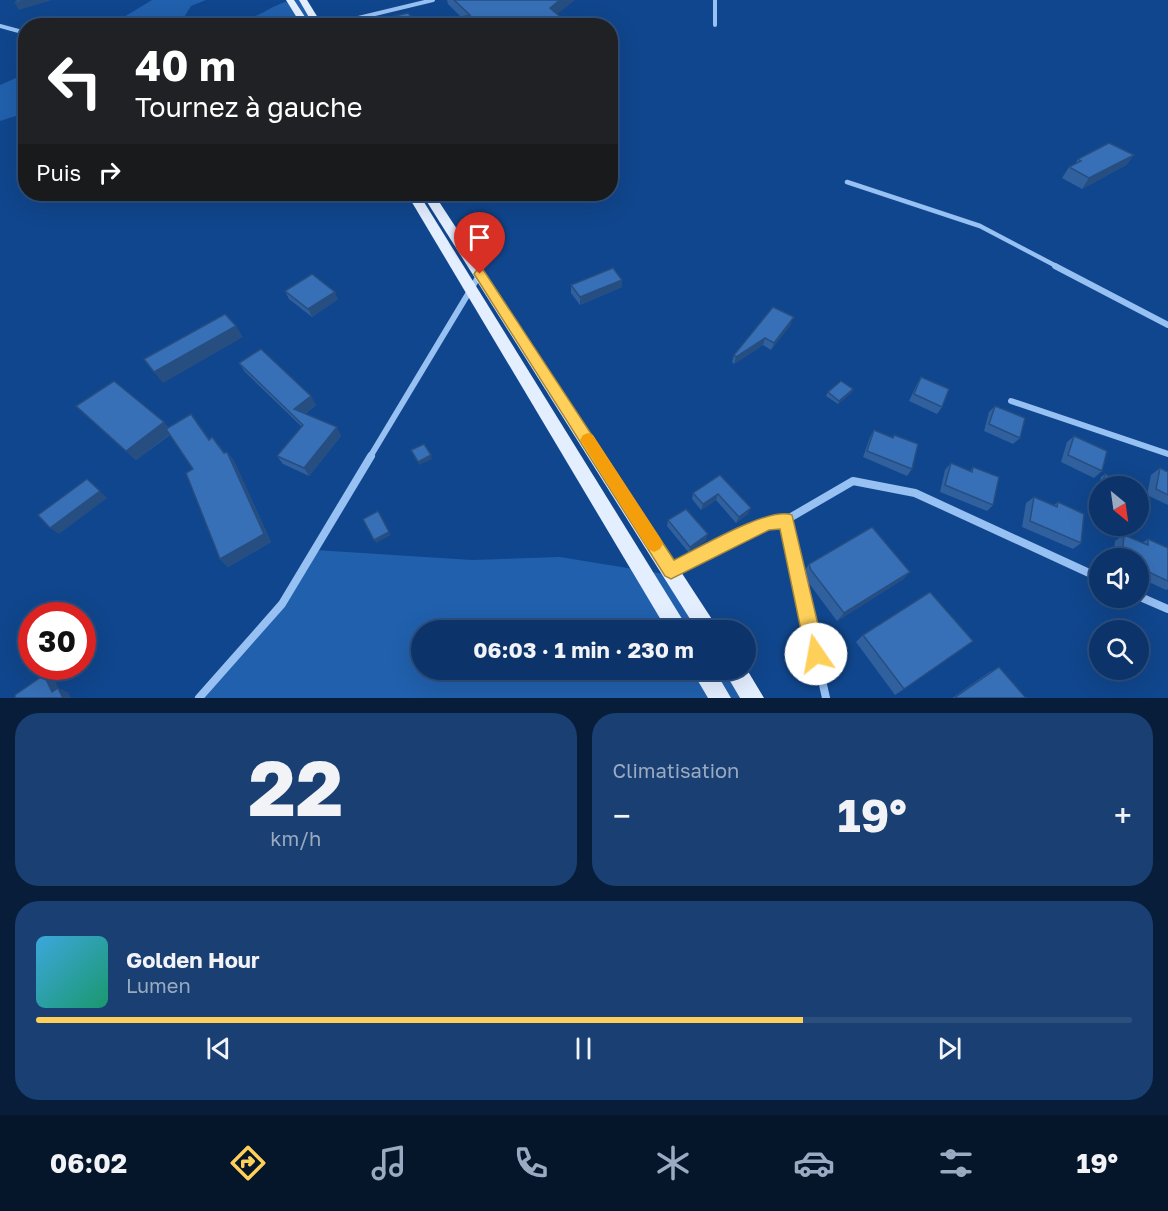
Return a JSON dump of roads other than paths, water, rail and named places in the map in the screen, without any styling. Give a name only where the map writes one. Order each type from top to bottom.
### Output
[{"type":"main road","points":[[290,0],[302,18]]},
{"type":"main road","points":[[303,0],[314,18]]},
{"type":"main road","points":[[417,201],[673,620]]},
{"type":"main road","points":[[433,201],[703,620]]},
{"type":"main road","points":[[709,680],[720,698]]},
{"type":"main road","points":[[741,680],[753,698]]},
{"type":"street","points":[[359,18],[433,0]]},
{"type":"street","points":[[715,0],[715,25]]},
{"type":"street","points":[[0,26],[18,31]]},
{"type":"street","points":[[847,182],[980,226],[1168,325]]},
{"type":"street","points":[[199,698],[282,604],[480,274]]},
{"type":"street","points":[[1011,401],[1168,454]]},
{"type":"street","points":[[671,570],[767,523],[786,520],[853,481],[915,493],[1089,573]]},
{"type":"street","points":[[786,520],[826,698]]},
{"type":"street","points":[[1149,601],[1168,609]]}]
